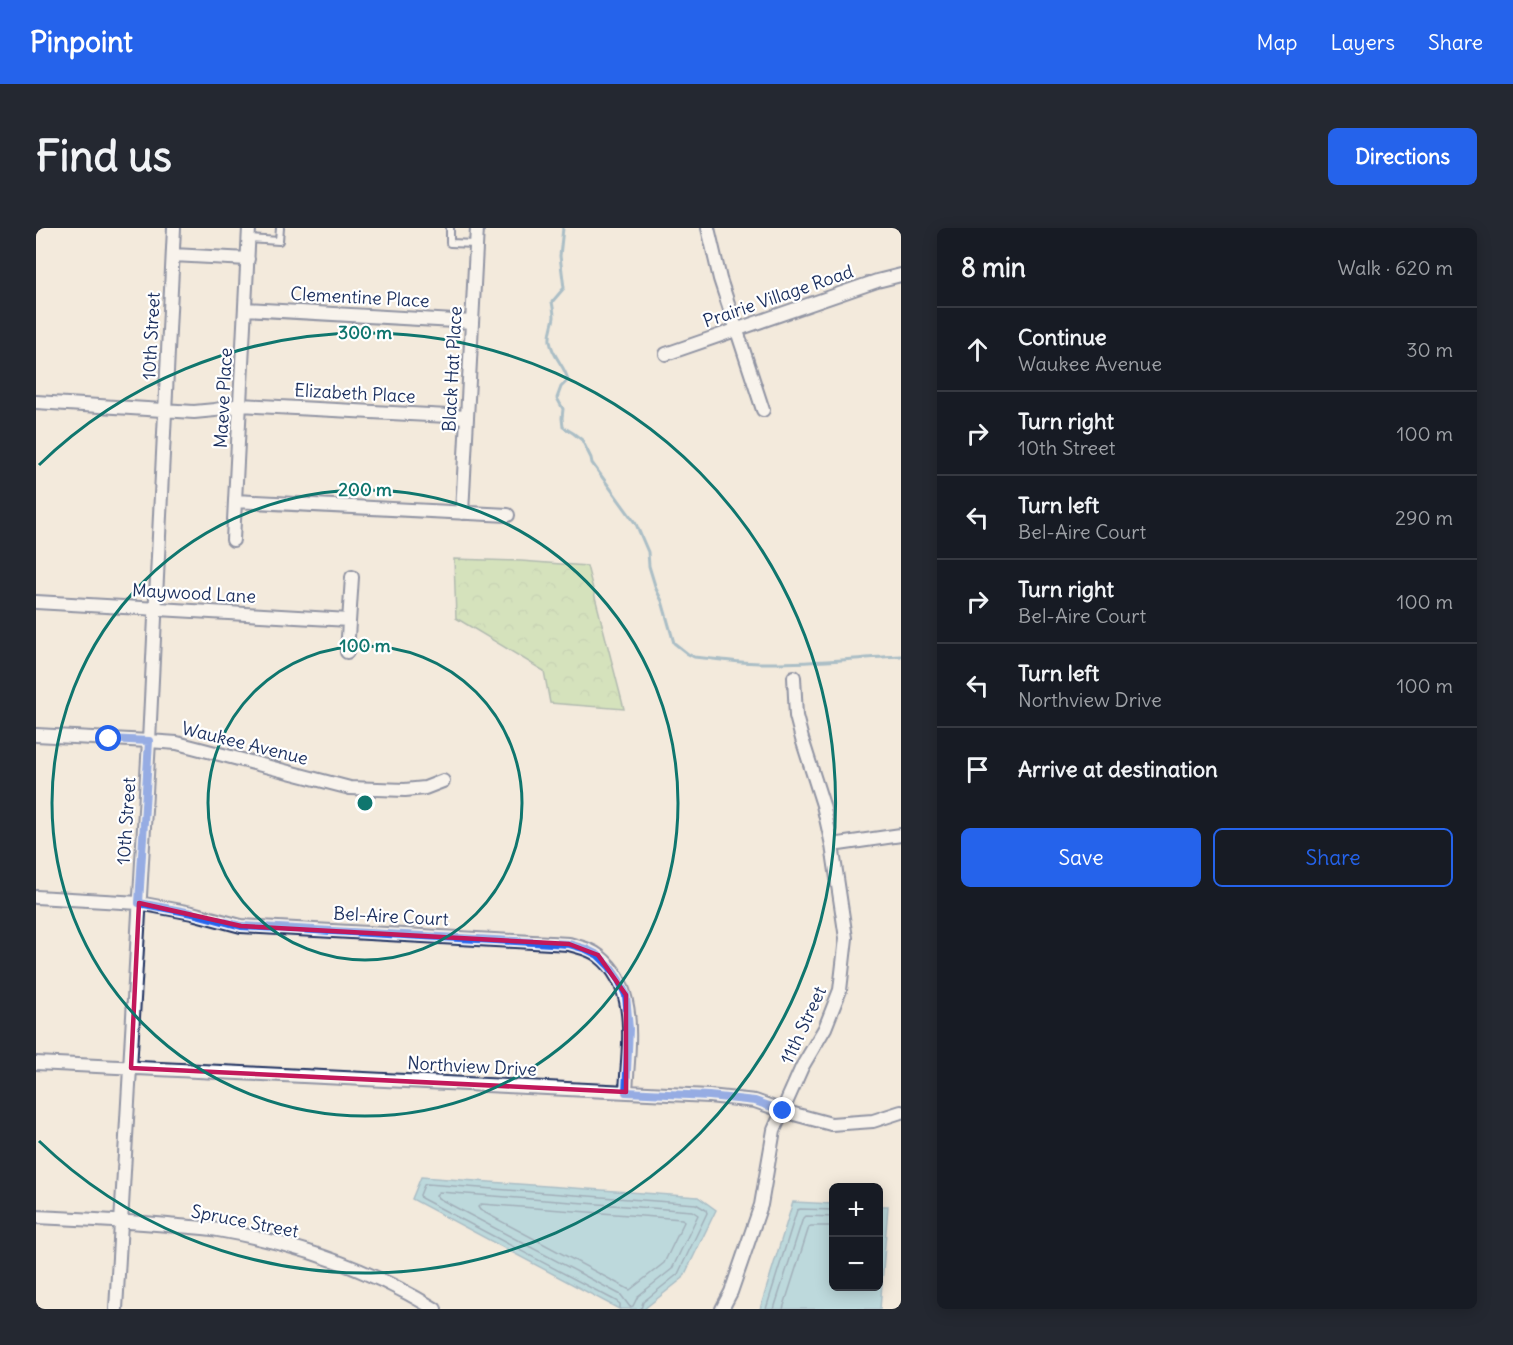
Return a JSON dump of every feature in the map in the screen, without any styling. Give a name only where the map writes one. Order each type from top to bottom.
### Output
[{"type":"street","name":"10th Street","points":[[116,1309],[149,741],[174,228]]},
{"type":"street","name":"Black Hat Place","points":[[462,513],[477,228]]},
{"type":"street","points":[[708,228],[720,279],[763,410]]},
{"type":"street","name":"Maeve Place","points":[[233,540],[249,234]]},
{"type":"street","points":[[173,255],[248,259]]},
{"type":"street","name":"Prairie Village Road","points":[[666,354],[901,275]]},
{"type":"street","name":"Clementine Place","points":[[245,309],[472,322]]},
{"type":"street","name":"Elizabeth Place","points":[[36,402],[194,412],[240,405],[467,417]]},
{"type":"street","points":[[235,501],[508,515]]},
{"type":"street","points":[[347,652],[352,577]]},
{"type":"street","name":"Maywood Lane","points":[[36,602],[349,620]]},
{"type":"street","name":"11th Street","points":[[722,1309],[731,1292],[761,1205],[774,1130],[802,1067],[825,1028],[840,990],[846,938],[824,805],[796,716],[794,677]]},
{"type":"street","name":"Waukee Avenue","points":[[36,735],[177,743],[351,788],[405,790],[425,788],[443,781]]},
{"type":"street","points":[[832,845],[901,835]]},
{"type":"street","name":"Bel-Aire Court","points":[[36,897],[139,903],[192,913],[241,926],[569,944],[586,949],[598,955],[610,967],[626,995],[629,1029],[626,1092]]},
{"type":"street","name":"Northview Drive","points":[[36,1063],[709,1096],[755,1101],[831,1124],[873,1121],[901,1112]]},
{"type":"street","name":"Spruce Street","points":[[36,1216],[216,1230],[310,1252],[370,1275],[435,1309]]},
{"type":"lane","points":[[249,234],[279,241],[280,228]]},
{"type":"lane","points":[[450,228],[450,243],[476,244]]},
{"type":"highlighted area","points":[[139,903],[241,926],[569,944],[598,955],[626,995],[626,1092],[131,1068]]},
{"type":"green space","points":[[454,559],[587,566],[624,709],[550,703],[544,671],[456,618]]},
{"type":"water","points":[[421,1177],[698,1197],[716,1210],[683,1278],[644,1309],[619,1309],[412,1199]]},
{"type":"water","points":[[793,1202],[829,1204],[829,1291],[881,1291],[880,1309],[760,1309]]},
{"type":"water","points":[[883,1206],[888,1206],[883,1270]]},
{"type":"waterway","points":[[563,228],[560,256],[564,288],[552,302],[554,317],[550,338],[553,351],[568,380],[561,387],[557,398],[563,409],[563,427],[582,440],[592,463],[636,524],[648,552],[649,566],[674,643],[694,657],[763,663],[901,656]]},
{"type":"route","points":[[109,739],[149,741],[139,903],[192,913],[241,926],[569,944],[586,949],[598,955],[610,967],[626,995],[629,1029],[626,1092],[755,1101],[783,1111]]}]
